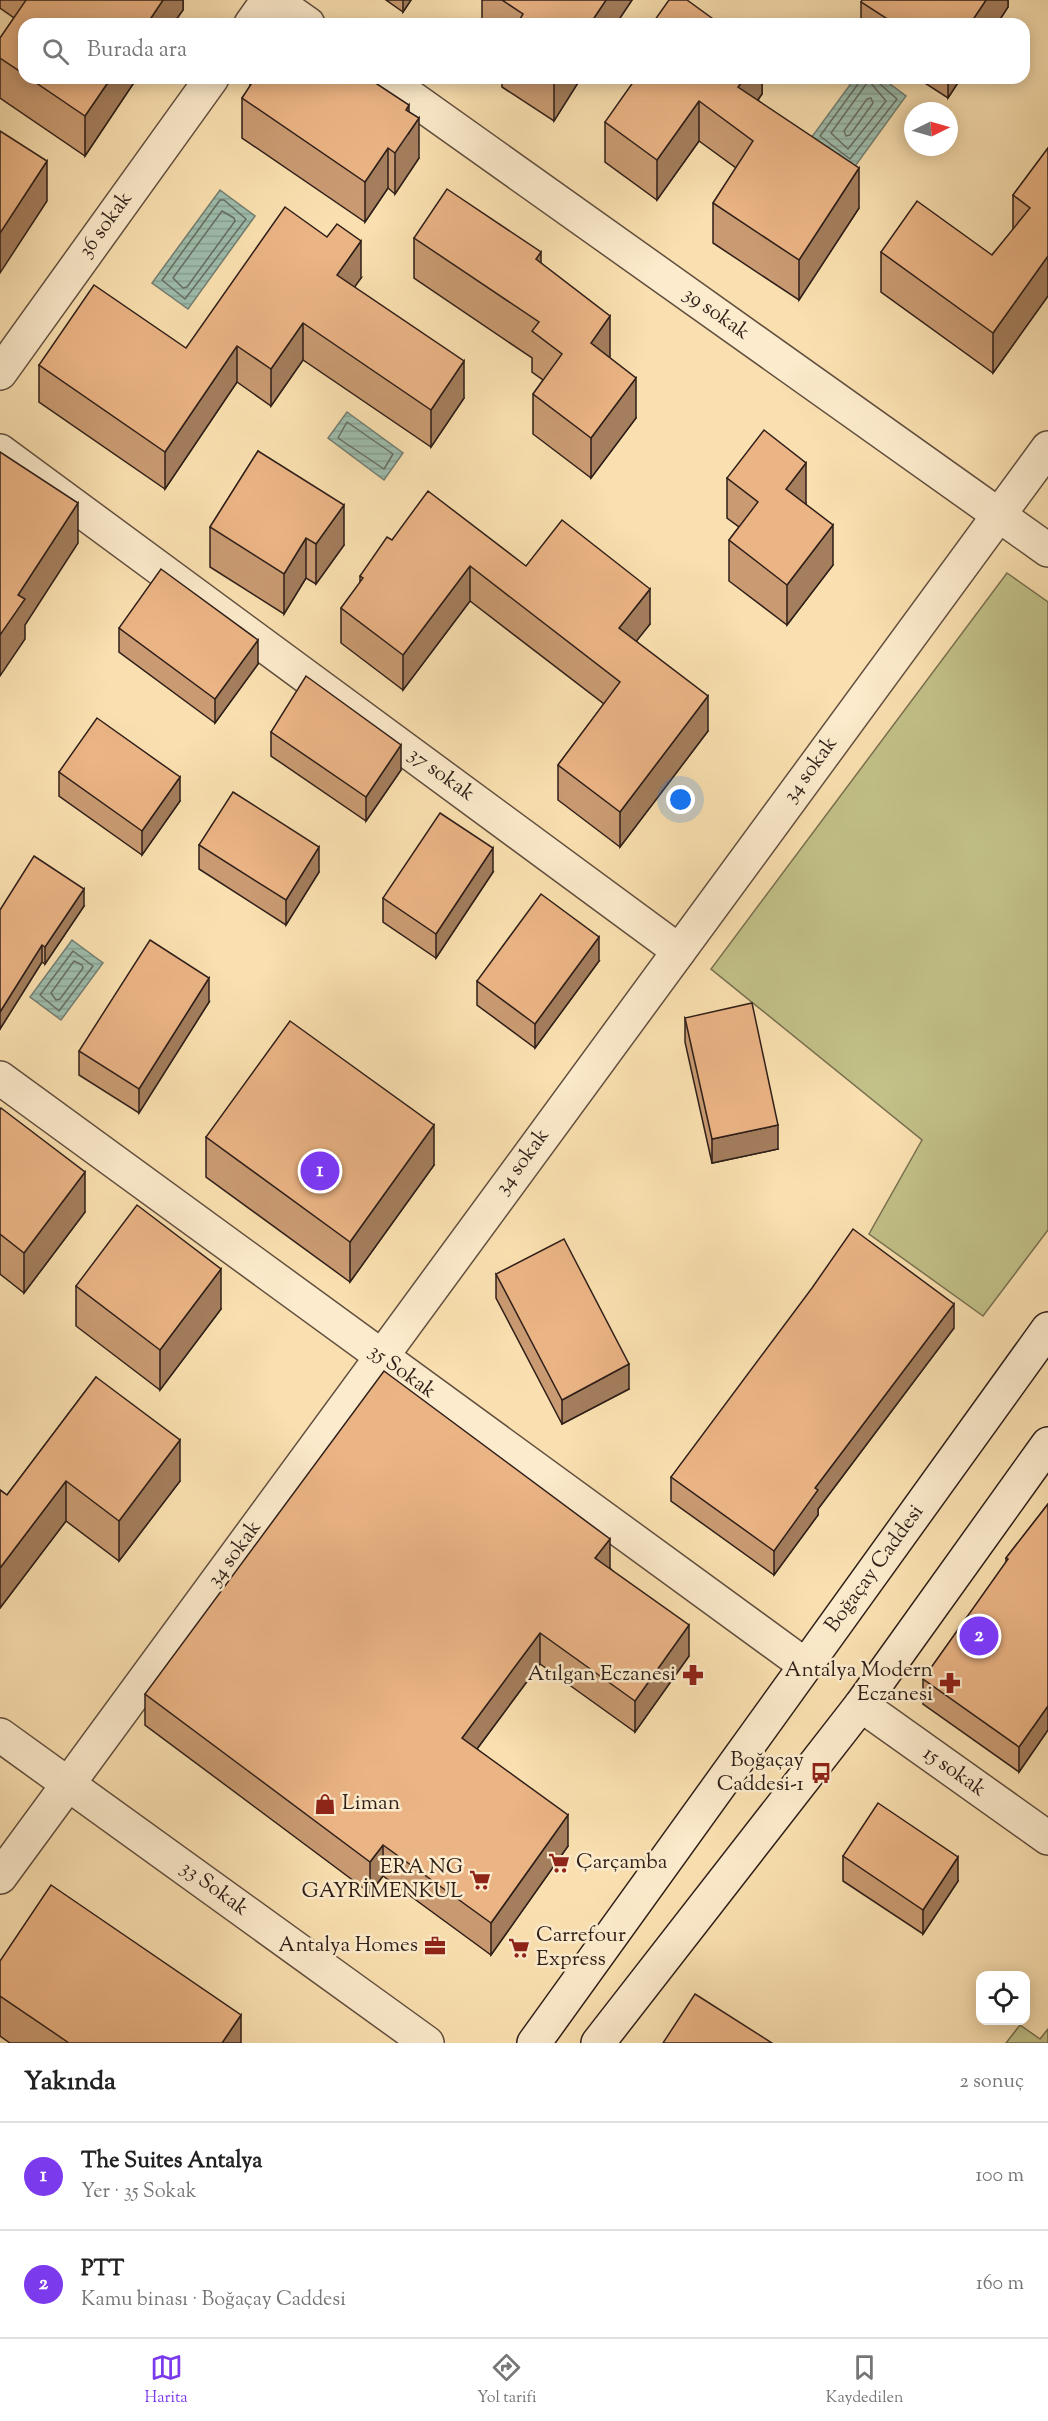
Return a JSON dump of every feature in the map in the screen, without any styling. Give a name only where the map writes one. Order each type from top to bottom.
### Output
[{"type":"street","points":[[255,18],[268,0]]},
{"type":"street","points":[[274,0],[300,18]]},
{"type":"street","name":"36 sokak","points":[[0,373],[208,84]]},
{"type":"street","name":"39 sokak","points":[[392,84],[1048,550]]},
{"type":"street","name":"34 sokak","points":[[0,1877],[1048,448]]},
{"type":"street","name":"37 sokak","points":[[0,451],[679,951]]},
{"type":"street","name":"35 Sokak","points":[[0,1078],[805,1665]]},
{"type":"street","name":"Boğaçay Caddesi","points":[[534,2043],[1048,1329]]},
{"type":"street","points":[[598,2043],[861,1705],[1048,1444]]},
{"type":"street","name":"15 sokak","points":[[861,1705],[1048,1838]]},
{"type":"street","name":"33 Sokak","points":[[0,1735],[427,2043]]},
{"type":"shaded area","points":[[1007,573],[1048,602],[1048,1230],[983,1316],[869,1234],[922,1140],[711,969]]},
{"type":"shaded area","points":[[1020,2025],[1040,2039],[1048,2029],[1048,2043],[1006,2043]]},
{"type":"water","points":[[851,84],[890,84],[906,96],[853,169],[811,138]]},
{"type":"water","points":[[220,190],[255,216],[188,309],[152,283]]},
{"type":"water","points":[[347,412],[403,453],[384,480],[328,438]]},
{"type":"water","points":[[72,940],[103,963],[61,1020],[30,997]]},
{"type":"building","points":[[26,0],[163,0],[151,18],[18,18],[18,70],[0,58],[0,38]]},
{"type":"building","points":[[502,0],[606,0],[594,18],[521,18],[523,14]]},
{"type":"building","points":[[669,0],[687,0],[712,18],[656,18]]},
{"type":"building","points":[[862,0],[986,0],[974,18],[886,18],[861,2]]},
{"type":"building","points":[[38,84],[107,84],[85,116]]},
{"type":"building","points":[[251,84],[377,84],[409,105],[406,110],[419,118],[395,153],[388,148],[365,182],[242,98]]},
{"type":"building","points":[[632,84],[740,84],[738,87],[859,168],[799,260],[713,203],[753,141],[699,101],[657,160],[605,122]]},
{"type":"building","points":[[0,131],[47,161],[0,233]]},
{"type":"building","points":[[1048,148],[1048,256],[993,333],[881,252],[917,201],[992,255],[1030,208],[1013,195]]},
{"type":"building","points":[[447,189],[541,252],[536,259],[610,316],[591,343],[636,378],[591,438],[533,394],[562,354],[532,331],[539,322],[414,238]]},
{"type":"building","points":[[285,207],[327,237],[337,224],[361,241],[337,275],[464,361],[431,410],[303,323],[271,369],[237,346],[165,452],[39,365],[94,285],[186,348]]},
{"type":"building","points":[[764,430],[806,463],[786,489],[833,525],[787,585],[729,540],[758,502],[727,478]]},
{"type":"building","points":[[258,451],[344,505],[316,544],[306,538],[284,574],[210,527]]},
{"type":"building","points":[[0,452],[78,503],[18,595],[25,599],[0,635]]},
{"type":"building","points":[[428,491],[526,566],[562,520],[650,589],[619,628],[708,696],[620,812],[558,765],[620,682],[470,566],[403,655],[341,608],[363,578],[360,576],[387,537],[392,540]]},
{"type":"building","points":[[161,569],[258,640],[215,699],[119,628]]},
{"type":"building","points":[[306,676],[401,745],[366,797],[271,732]]},
{"type":"building","points":[[97,718],[180,777],[142,831],[59,772]]},
{"type":"building","points":[[233,792],[319,847],[286,900],[199,845]]},
{"type":"building","points":[[440,813],[493,848],[436,934],[383,898]]},
{"type":"building","points":[[34,856],[84,889],[45,947],[42,945],[0,1012],[0,910]]},
{"type":"building","points":[[541,894],[599,937],[535,1024],[477,981]]},
{"type":"building","points":[[150,940],[209,978],[139,1089],[79,1051]]},
{"type":"building","points":[[752,1003],[778,1125],[712,1139],[685,1018]]},
{"type":"building","points":[[290,1021],[434,1125],[350,1242],[206,1137]]},
{"type":"building","points":[[1,1108],[85,1172],[24,1253],[0,1234]]},
{"type":"building","points":[[137,1205],[221,1269],[160,1350],[76,1286]]},
{"type":"building","points":[[853,1229],[954,1304],[815,1488],[818,1490],[774,1551],[671,1477],[812,1288]]},
{"type":"building","points":[[564,1239],[629,1364],[562,1400],[496,1274]]},
{"type":"building","points":[[384,1371],[610,1539],[595,1558],[689,1625],[635,1701],[540,1633],[462,1738],[568,1815],[491,1923],[383,1845],[370,1862],[145,1694]]},
{"type":"building","points":[[96,1377],[180,1440],[119,1521],[66,1481],[0,1568],[0,1490],[7,1495]]},
{"type":"building","points":[[1048,1504],[1048,1706],[1019,1747],[923,1679],[1008,1559],[1006,1558]]},
{"type":"building","points":[[878,1803],[958,1857],[923,1910],[843,1856]]},
{"type":"building","points":[[51,1885],[241,2015],[222,2043],[69,2043],[0,1996],[0,1961]]},
{"type":"building","points":[[695,1994],[772,2043],[663,2043]]},
{"type":"place","name":"The Suites Antalya","points":[[320,1171]]},
{"type":"place","name":"PTT","points":[[979,1636]]},
{"type":"place","name":"Atılgan Eczanesi","points":[[693,1675]]},
{"type":"place","name":"Antalya Modern Eczanesi","points":[[950,1683]]},
{"type":"place","name":"Boğaçay Caddesi-1","points":[[821,1773]]},
{"type":"place","name":"Liman","points":[[325,1804]]},
{"type":"place","name":"Çarçamba","points":[[559,1863]]},
{"type":"place","name":"ERA NG GAYRİMENKUL","points":[[480,1880]]},
{"type":"place","name":"Antalya Homes","points":[[435,1946]]},
{"type":"place","name":"Carrefour Express","points":[[519,1948]]}]
